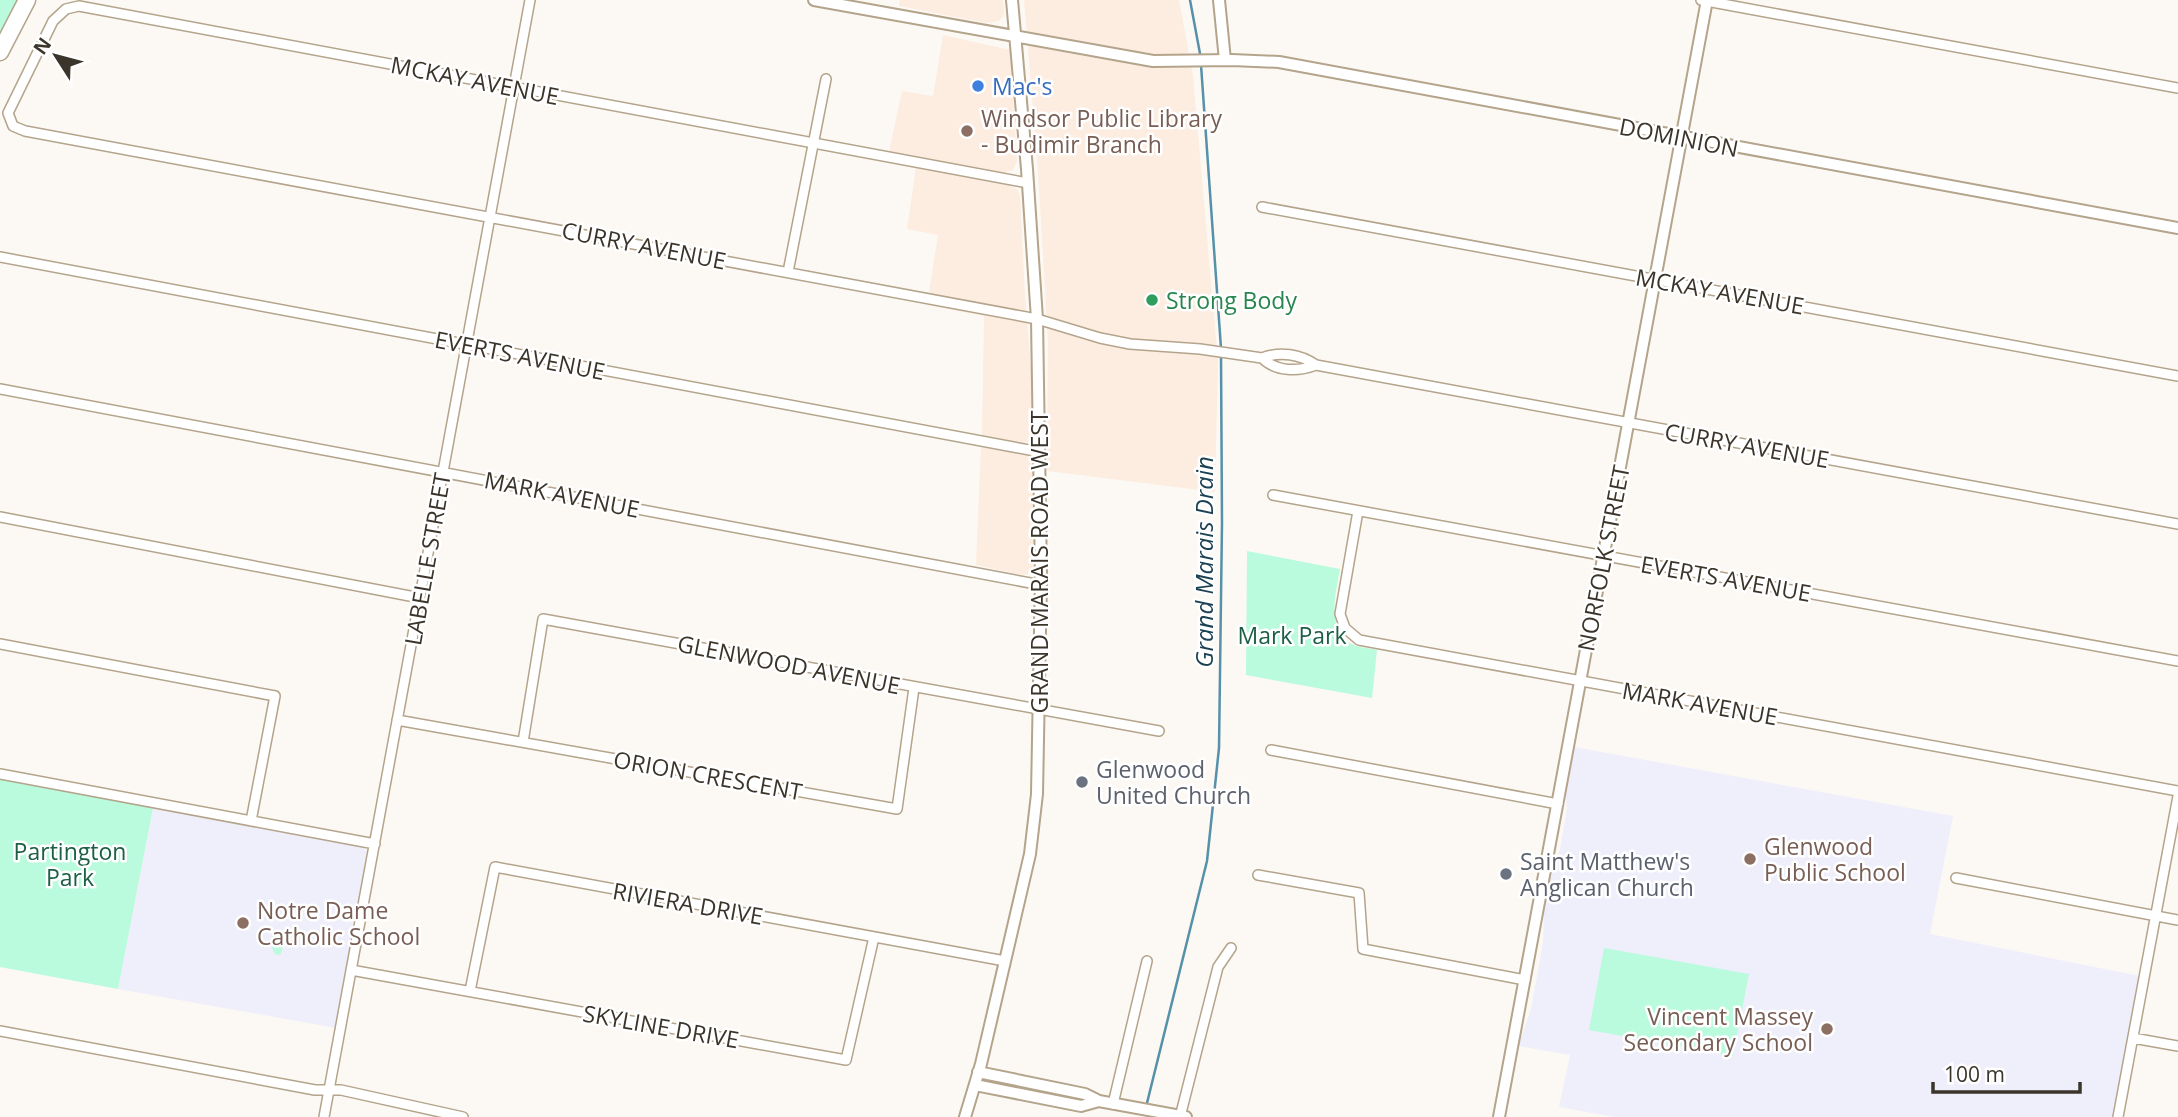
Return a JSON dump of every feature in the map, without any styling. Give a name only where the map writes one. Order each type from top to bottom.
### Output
[{"type":"highway","points":[[0,51],[27,0]]},
{"type":"street","name":"LABELLE STREET","points":[[324,1117],[530,0]]},
{"type":"street","name":"DOMINION","points":[[814,0],[1129,57],[1179,61],[1279,62],[2178,228]]},
{"type":"street","name":"GRAND MARAIS ROAD WEST","points":[[965,1117],[1030,854],[1037,794],[1041,584],[1037,319],[1012,0]]},
{"type":"street","points":[[1219,0],[1225,60]]},
{"type":"street","points":[[1705,0],[2178,88]]},
{"type":"street","name":"NORFOLK STREET","points":[[1499,1117],[1682,137],[1705,0]]},
{"type":"street","name":"MCKAY AVENUE","points":[[25,131],[13,125],[8,113],[54,22],[66,9],[79,6],[1028,183]]},
{"type":"street","points":[[788,272],[825,79]]},
{"type":"street","name":"CURRY AVENUE","points":[[25,131],[1037,319],[1100,338],[1262,358],[1271,354],[1290,354],[1305,358],[1316,365],[2178,524]]},
{"type":"street","name":"MCKAY AVENUE","points":[[1262,207],[2178,376]]},
{"type":"street","name":"EVERTS AVENUE","points":[[0,257],[1040,452]]},
{"type":"street","name":"CURRY AVENUE","points":[[1262,358],[1268,365],[1279,368],[1304,370],[1316,365]]},
{"type":"street","name":"MARK AVENUE","points":[[0,388],[1041,584]]},
{"type":"street","name":"EVERTS AVENUE","points":[[1273,495],[2178,661]]},
{"type":"street","name":"MARK AVENUE","points":[[1358,511],[1340,614],[1345,628],[1359,640],[2178,794]]},
{"type":"street","points":[[0,517],[420,598]]},
{"type":"street","name":"GLENWOOD AVENUE","points":[[523,742],[543,619],[1159,731]]},
{"type":"street","points":[[0,644],[275,696],[251,821]]},
{"type":"street","name":"ORION CRESCENT","points":[[397,720],[897,809],[914,688]]},
{"type":"street","points":[[1271,750],[1558,804]]},
{"type":"street","points":[[0,774],[374,844]]},
{"type":"street","points":[[2118,1117],[2178,794]]},
{"type":"street","name":"RIVIERA DRIVE","points":[[470,991],[495,867],[1005,961]]},
{"type":"street","points":[[1258,875],[1359,893],[1363,949],[1525,980]]},
{"type":"street","points":[[1956,878],[2178,920]]},
{"type":"street","name":"SKYLINE DRIVE","points":[[351,970],[846,1060],[874,937]]},
{"type":"street","points":[[1177,1116],[1217,967],[1231,948]]},
{"type":"street","points":[[1118,1105],[1147,961]]},
{"type":"street","points":[[0,1031],[315,1090],[341,1090],[463,1117]]},
{"type":"street","points":[[2133,1038],[2178,1046]]},
{"type":"street","points":[[978,1072],[1085,1094],[1099,1101],[1186,1117]]},
{"type":"street","points":[[975,1085],[1081,1106],[1099,1101]]},
{"type":"shaded area","points":[[900,0],[1003,0],[1004,14],[999,21],[987,23],[899,6]]},
{"type":"shaded area","points":[[1024,0],[1179,0],[1193,76],[1218,362],[1215,492],[1047,471],[1048,342]]},
{"type":"shaded area","points":[[943,35],[1010,50],[1017,161],[1013,170],[1002,173],[889,152],[902,91],[933,96]]},
{"type":"shaded area","points":[[916,167],[1005,184],[1017,189],[1020,196],[1036,428],[1031,441],[1020,444],[982,435],[984,316],[927,305],[938,235],[907,229]]},
{"type":"shaded area","points":[[981,447],[1035,454],[1032,573],[1022,575],[976,565]]},
{"type":"shaded area","name":"Vincent Massey Secondary School","points":[[1574,747],[1953,816],[1930,934],[2140,976],[2113,1117],[1614,1117],[1559,1107],[1570,1055],[1518,1046],[1531,1009],[1543,942],[1544,911],[1552,867],[1560,850],[1567,808],[1565,791]]},
{"type":"shaded area","name":"Notre Dame Catholic School","points":[[153,808],[361,847],[367,851],[368,858],[336,1028],[118,989]]},
{"type":"green space","points":[[0,0],[18,0],[0,36]]},
{"type":"green space","name":"Mark Park","points":[[1247,551],[1340,569],[1335,619],[1343,636],[1350,643],[1377,650],[1372,698],[1246,675]]},
{"type":"green space","name":"Partington Park","points":[[0,779],[153,808],[118,989],[0,967]]},
{"type":"green space","points":[[275,934],[286,940],[280,955],[275,954],[270,944]]},
{"type":"green space","points":[[1604,948],[1749,974],[1733,1056],[1589,1030]]},
{"type":"waterway","name":"Grand Marais Drain","points":[[1190,0],[1201,59]]},
{"type":"waterway","name":"Grand Marais Drain","points":[[1201,65],[1221,348]]},
{"type":"waterway","name":"Grand Marais Drain","points":[[1146,1107],[1207,861],[1219,748],[1221,355]]},
{"type":"place","name":"Mac's","points":[[978,86]]},
{"type":"place","name":"Windsor Public Library - Budimir Branch","points":[[967,131]]},
{"type":"place","name":"Strong Body","points":[[1152,300]]},
{"type":"place","name":"Glenwood United Church","points":[[1082,782]]},
{"type":"place","name":"Glenwood Public School","points":[[1750,859]]},
{"type":"place","name":"Saint Matthew's Anglican Church","points":[[1506,874]]},
{"type":"place","name":"Notre Dame Catholic School","points":[[243,923]]},
{"type":"place","name":"Vincent Massey Secondary School","points":[[1827,1029]]}]
